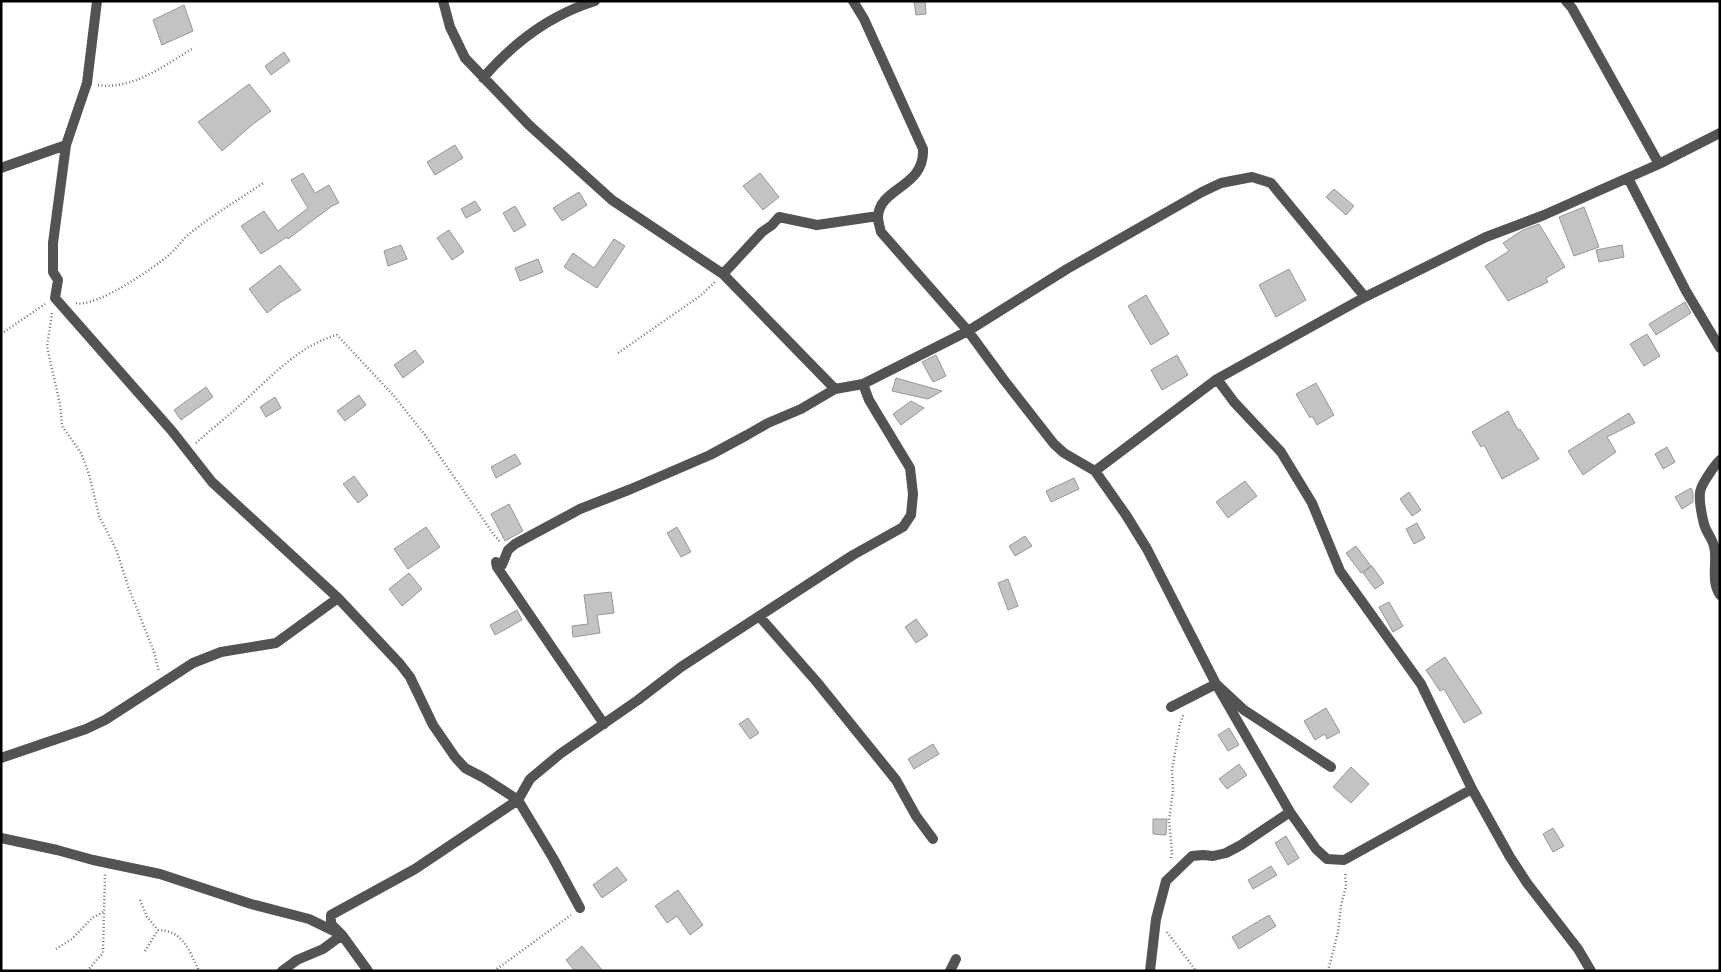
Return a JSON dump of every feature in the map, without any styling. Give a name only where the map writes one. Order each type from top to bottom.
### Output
[{"type":"street","points":[[97,1],[87,83],[66,145],[53,243],[53,272],[58,280],[55,298],[172,431],[212,482],[338,598],[410,678],[433,725],[465,768],[518,800],[550,851],[580,908]]},
{"type":"street","points":[[442,1],[450,28],[465,58],[528,124],[612,200],[723,274],[834,389]]},
{"type":"street","points":[[483,78],[506,52],[527,34],[563,13],[595,1]]},
{"type":"street","points":[[853,1],[864,19],[923,149],[924,158],[916,175],[883,202],[878,216],[881,232],[968,331],[1054,444],[1064,453],[1095,471],[1147,549],[1216,684],[1290,812],[1316,849],[1327,859],[1344,860],[1472,789]]},
{"type":"street","points":[[1566,1],[1572,8],[1659,164]]},
{"type":"street","points":[[1095,471],[1217,379],[1365,297],[1486,237],[1544,215],[1628,178],[1720,133]]},
{"type":"street","points":[[1,168],[66,145]]},
{"type":"street","points":[[604,724],[497,567],[496,562],[502,565],[508,550],[515,544],[580,509],[710,455],[768,423],[801,410],[834,389],[863,384],[968,331],[1067,269],[1202,192],[1221,184],[1252,177],[1271,184],[1365,297]]},
{"type":"street","points":[[1628,178],[1686,291],[1720,348]]},
{"type":"street","points":[[723,274],[762,232],[779,217],[817,225],[878,216]]},
{"type":"street","points":[[1217,379],[1234,402],[1281,452],[1312,503],[1340,570],[1421,684],[1472,789],[1527,884],[1578,949],[1591,971]]},
{"type":"street","points":[[368,971],[342,935],[331,924],[330,915],[415,869],[518,800],[530,779],[560,754],[681,667],[853,555],[903,526],[911,516],[913,494],[910,468],[869,400],[863,384]]},
{"type":"street","points":[[1720,460],[1700,492],[1704,525],[1718,560],[1714,575],[1716,590],[1720,595]]},
{"type":"street","points":[[1,758],[86,730],[193,664],[221,652],[276,643],[338,598]]},
{"type":"street","points":[[759,616],[816,681],[896,780],[916,816],[933,839]]},
{"type":"street","points":[[1171,707],[1216,684]]},
{"type":"street","points":[[1216,684],[1244,710],[1331,767]]},
{"type":"street","points":[[1150,971],[1156,919],[1166,881],[1192,856],[1213,856],[1226,853],[1290,812]]},
{"type":"street","points":[[1,838],[160,874],[251,904],[309,919],[342,935]]},
{"type":"street","points":[[282,971],[297,960],[322,949],[342,935]]},
{"type":"street","points":[[950,971],[956,959]]},
{"type":"path","points":[[87,83],[110,87],[137,81],[192,49]]},
{"type":"path","points":[[1,334],[55,298],[83,305],[116,290],[150,270],[171,253],[187,236],[218,212],[265,182]]},
{"type":"path","points":[[618,353],[700,296],[723,274]]},
{"type":"path","points":[[55,298],[47,347],[60,404],[62,426],[81,453],[89,474],[99,516],[116,549],[128,586],[154,652],[161,684]]},
{"type":"path","points":[[187,451],[270,377],[300,353],[326,338],[337,335],[413,419],[494,535],[508,550]]},
{"type":"path","points":[[1166,881],[1172,853],[1169,820],[1173,792],[1172,770],[1180,724],[1190,698]]},
{"type":"path","points":[[1328,971],[1338,932],[1346,886],[1344,860]]},
{"type":"path","points":[[87,971],[103,953],[106,863]]},
{"type":"path","points":[[140,900],[147,917],[158,930],[166,930],[179,936],[199,971]]},
{"type":"path","points":[[494,971],[580,908]]},
{"type":"path","points":[[56,949],[72,939],[92,918],[103,912]]},
{"type":"path","points":[[1156,919],[1196,971]]},
{"type":"path","points":[[145,951],[158,930]]},
{"type":"building","points":[[914,1],[925,1],[926,14],[916,15]]},
{"type":"building","points":[[184,5],[193,31],[162,45],[153,20]]},
{"type":"building","points":[[284,52],[290,61],[271,75],[265,66]]},
{"type":"building","points":[[249,84],[271,111],[222,151],[198,122]]},
{"type":"building","points":[[455,145],[463,158],[435,175],[427,162]]},
{"type":"building","points":[[303,173],[315,193],[329,185],[339,203],[332,206],[288,239],[287,237],[261,254],[241,226],[264,211],[278,231],[308,208],[291,180]]},
{"type":"building","points":[[760,173],[779,197],[763,210],[743,186]]},
{"type":"building","points":[[1334,189],[1354,206],[1346,215],[1326,197]]},
{"type":"building","points":[[579,192],[587,205],[562,221],[553,208]]},
{"type":"building","points":[[475,201],[481,210],[466,218],[461,209]]},
{"type":"building","points":[[515,206],[526,225],[514,232],[503,213]]},
{"type":"building","points":[[1584,207],[1599,247],[1574,256],[1559,217]]},
{"type":"building","points":[[1539,224],[1565,267],[1546,278],[1548,282],[1508,301],[1485,266],[1509,251],[1503,243],[1523,230]]},
{"type":"building","points":[[449,230],[464,252],[452,260],[437,238]]},
{"type":"building","points":[[614,239],[625,246],[597,288],[564,267],[573,253],[594,268]]},
{"type":"building","points":[[401,245],[407,259],[388,266],[384,251]]},
{"type":"building","points":[[1622,245],[1624,257],[1599,262],[1596,250]]},
{"type":"building","points":[[538,259],[543,272],[520,281],[515,268]]},
{"type":"building","points":[[280,265],[301,290],[267,313],[249,289]]},
{"type":"building","points":[[1289,269],[1306,300],[1276,317],[1259,285]]},
{"type":"building","points":[[1146,295],[1169,334],[1151,345],[1128,306]]},
{"type":"building","points":[[1685,302],[1691,313],[1656,335],[1649,324]]},
{"type":"building","points":[[1647,334],[1660,356],[1644,366],[1630,344]]},
{"type":"building","points":[[415,350],[424,362],[403,378],[394,365]]},
{"type":"building","points":[[936,355],[946,376],[933,382],[922,362]]},
{"type":"building","points":[[1177,355],[1188,375],[1162,390],[1151,370]]},
{"type":"building","points":[[896,378],[942,391],[928,399],[892,391]]},
{"type":"building","points":[[1316,383],[1334,415],[1317,425],[1312,416],[1310,418],[1296,394]]},
{"type":"building","points":[[206,387],[213,397],[181,420],[174,410]]},
{"type":"building","points":[[359,395],[366,405],[345,421],[337,411]]},
{"type":"building","points":[[275,397],[281,408],[266,417],[260,407]]},
{"type":"building","points":[[911,401],[924,408],[901,425],[893,414]]},
{"type":"building","points":[[1508,411],[1518,430],[1520,429],[1539,459],[1502,479],[1484,445],[1481,447],[1472,432]]},
{"type":"building","points":[[1629,413],[1635,423],[1607,437],[1616,452],[1583,475],[1568,451]]},
{"type":"building","points":[[1667,447],[1675,462],[1663,469],[1655,454]]},
{"type":"building","points":[[515,454],[521,464],[496,478],[491,467]]},
{"type":"building","points":[[354,476],[368,495],[358,503],[343,484]]},
{"type":"building","points":[[1074,478],[1079,489],[1051,502],[1046,491]]},
{"type":"building","points":[[1245,481],[1257,496],[1228,518],[1216,502]]},
{"type":"building","points":[[1691,488],[1693,502],[1682,509],[1675,497]]},
{"type":"building","points":[[1409,492],[1421,510],[1412,516],[1400,499]]},
{"type":"building","points":[[509,504],[523,531],[505,541],[491,514]]},
{"type":"building","points":[[1417,523],[1425,538],[1414,544],[1406,529]]},
{"type":"building","points":[[426,527],[440,547],[408,569],[394,549]]},
{"type":"building","points":[[677,527],[691,552],[681,557],[667,533]]},
{"type":"building","points":[[1025,536],[1032,546],[1015,556],[1009,546]]},
{"type":"building","points":[[1356,546],[1371,566],[1361,573],[1346,553]]},
{"type":"building","points":[[1372,566],[1384,583],[1375,589],[1363,573]]},
{"type":"building","points":[[409,573],[422,589],[402,606],[389,589]]},
{"type":"building","points":[[1008,579],[1018,606],[1008,610],[998,583]]},
{"type":"building","points":[[611,592],[614,613],[597,615],[600,633],[573,637],[572,626],[588,624],[584,595]]},
{"type":"building","points":[[1389,602],[1403,626],[1393,632],[1379,607]]},
{"type":"building","points":[[517,610],[522,620],[495,635],[490,625]]},
{"type":"building","points":[[916,619],[928,635],[916,643],[905,627]]},
{"type":"building","points":[[1445,657],[1482,713],[1464,723],[1444,689],[1440,691],[1426,670]]},
{"type":"building","points":[[1326,708],[1340,732],[1327,739],[1325,734],[1315,740],[1304,721]]},
{"type":"building","points":[[748,718],[759,733],[750,739],[739,724]]},
{"type":"building","points":[[1229,728],[1239,745],[1228,751],[1218,735]]},
{"type":"building","points":[[933,744],[939,754],[914,769],[908,759]]},
{"type":"building","points":[[1239,764],[1247,775],[1227,789],[1219,779]]},
{"type":"building","points":[[1351,767],[1369,784],[1351,803],[1333,787]]},
{"type":"building","points":[[1153,819],[1167,819],[1166,835],[1153,834]]},
{"type":"building","points":[[1553,828],[1564,846],[1553,852],[1543,834]]},
{"type":"building","points":[[1286,836],[1299,858],[1288,865],[1275,843]]},
{"type":"building","points":[[1271,866],[1277,875],[1253,889],[1248,880]]},
{"type":"building","points":[[617,867],[627,880],[602,898],[593,885]]},
{"type":"building","points":[[678,890],[703,925],[690,935],[677,916],[667,923],[655,906]]},
{"type":"building","points":[[1269,915],[1276,926],[1239,949],[1232,937]]},
{"type":"building","points":[[582,946],[603,971],[575,971],[566,960]]}]
